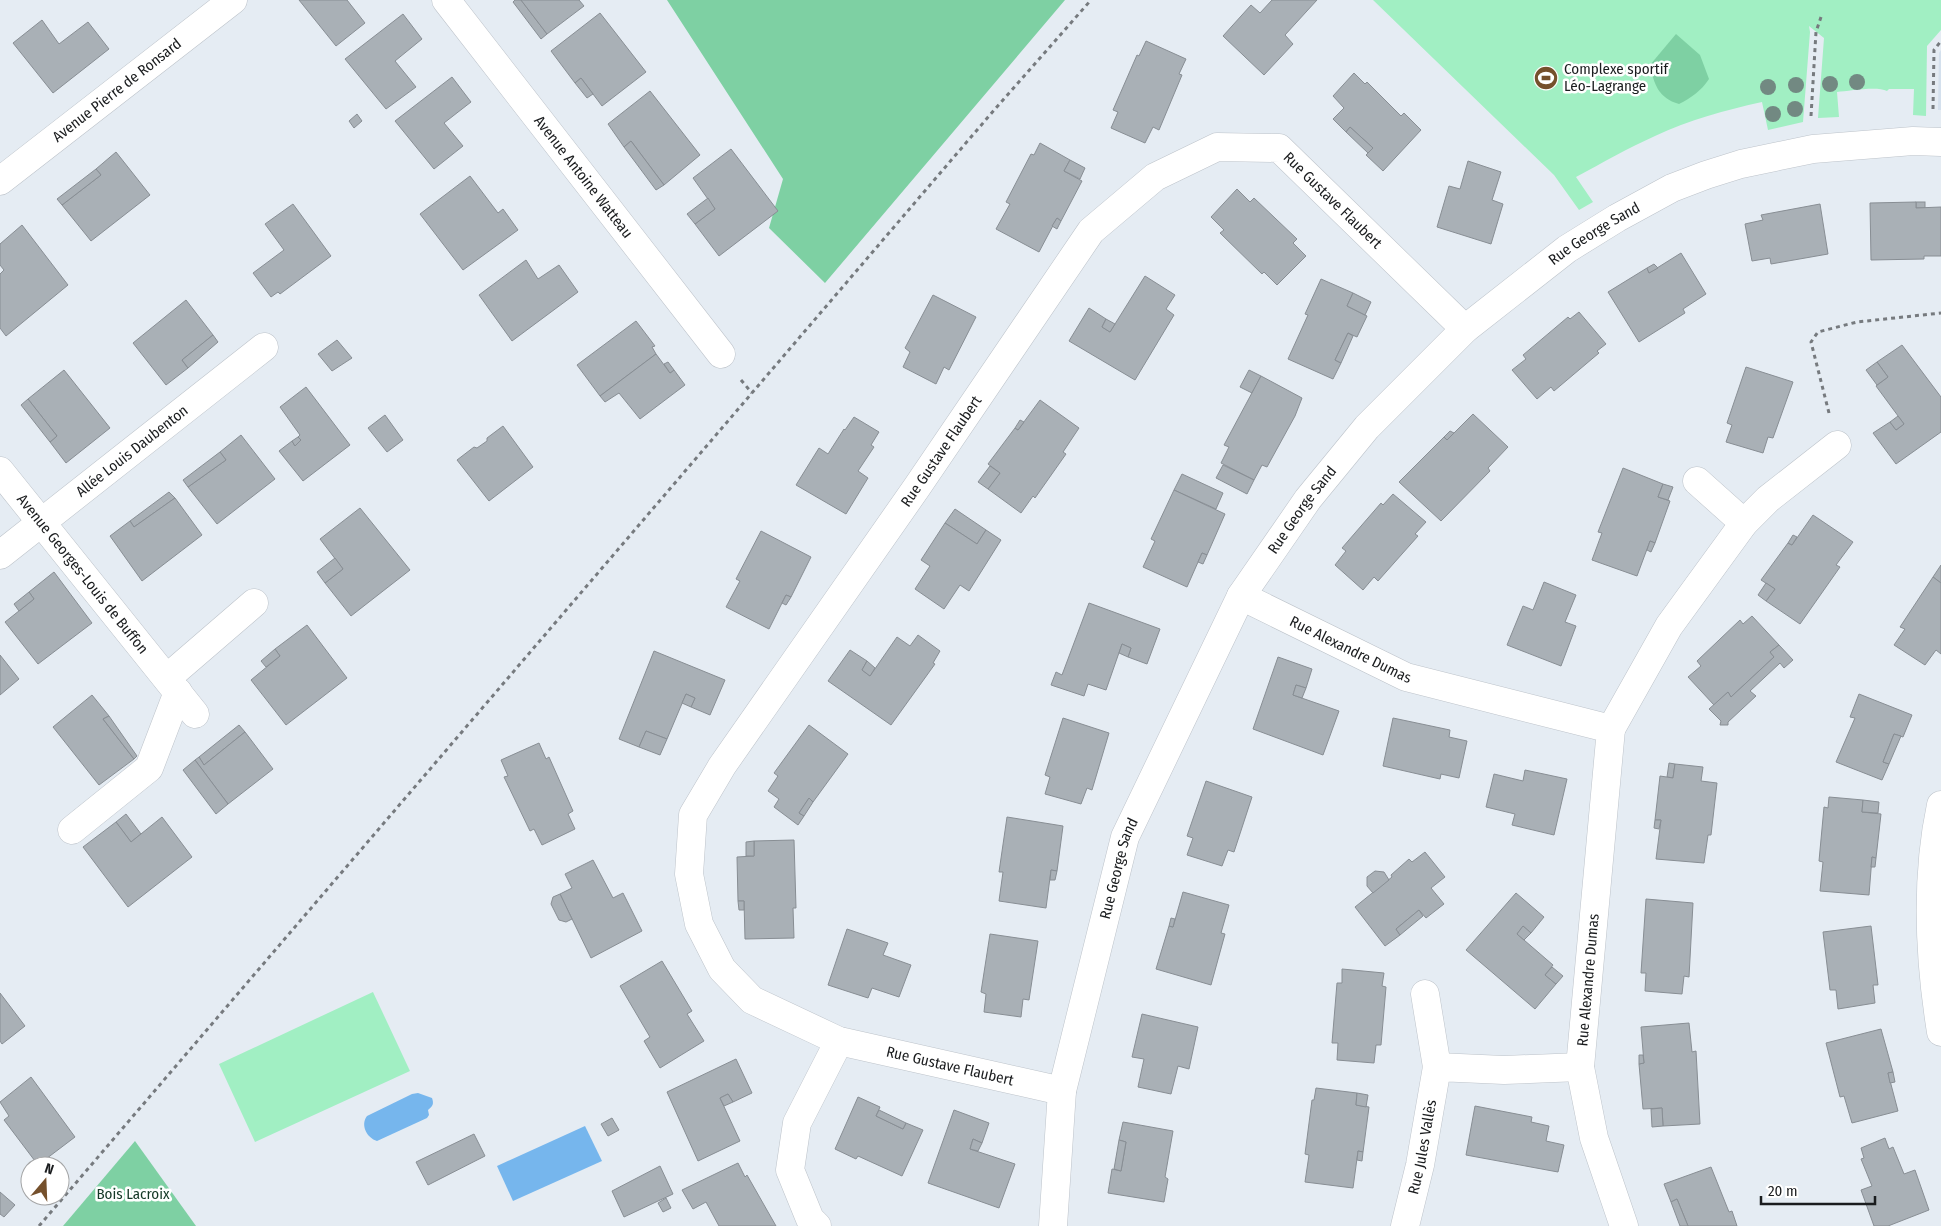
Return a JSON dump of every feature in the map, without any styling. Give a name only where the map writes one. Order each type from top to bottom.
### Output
[{"type":"street","name":"Avenue Pierre de Ronsard","points":[[0,181],[232,0]]},
{"type":"street","name":"Avenue Antoine Watteau","points":[[446,0],[721,354]]},
{"type":"street","name":"Rue George Sand","points":[[1053,1226],[1062,1092],[1125,837],[1241,596],[1308,499],[1367,427],[1465,329],[1567,249],[1617,218],[1664,192],[1706,175],[1741,164],[1813,149],[1872,144],[1936,142]]},
{"type":"street","name":"Rue Gustave Flaubert","points":[[1062,1092],[838,1041],[752,1000],[722,969],[699,924],[689,874],[694,815],[722,766],[917,487],[1091,232],[1155,177],[1218,147],[1279,148],[1465,329]]},
{"type":"street","name":"Allée Louis Daubenton","points":[[0,555],[264,347]]},
{"type":"street","name":"Rue Alexandre Dumas","points":[[1624,1226],[1594,1138],[1580,1067],[1611,729],[1669,626],[1744,522],[1768,499],[1837,445]]},
{"type":"street","name":"Avenue Georges-Louis de Buffon","points":[[0,470],[180,695]]},
{"type":"street","points":[[1697,481],[1744,522]]},
{"type":"street","name":"Rue Alexandre Dumas","points":[[1241,596],[1406,677],[1611,729]]},
{"type":"street","points":[[72,830],[149,768],[180,695],[254,603]]},
{"type":"street","points":[[1941,805],[1934,838],[1930,892],[1933,969],[1941,1028]]},
{"type":"street","name":"Rue Jules Vallès","points":[[1405,1226],[1420,1164],[1436,1067],[1426,994]]},
{"type":"street","points":[[817,1226],[810,1219],[790,1170],[797,1123],[838,1041]]},
{"type":"street","points":[[1436,1067],[1504,1070],[1580,1067]]},
{"type":"path","points":[[39,1226],[995,109],[1091,0]]},
{"type":"path","points":[[1813,149],[1810,124],[1816,32],[1821,17]]},
{"type":"path","points":[[1936,142],[1934,50],[1941,42]]},
{"type":"path","points":[[1837,445],[1811,342],[1818,332],[1857,322],[1941,312]]},
{"type":"shaded area","points":[[1941,50],[1941,110],[1938,110],[1939,53]]},
{"type":"green space","points":[[667,0],[1065,0],[825,283],[769,228],[783,179]]},
{"type":"green space","name":"Complexe sportif Léo-Lagrange","points":[[1373,0],[1941,0],[1941,30],[1927,46],[1926,116],[1913,115],[1914,89],[1889,89],[1887,91],[1870,89],[1837,92],[1839,117],[1818,118],[1824,38],[1809,26],[1803,122],[1768,130],[1762,102],[1694,120],[1668,130],[1576,177],[1593,202],[1579,210],[1554,175]]},
{"type":"green space","points":[[1676,34],[1700,55],[1709,79],[1696,94],[1679,104],[1666,98],[1658,89],[1650,65]]},
{"type":"green space","points":[[373,992],[410,1071],[255,1142],[219,1064]]},
{"type":"green space","name":"Bois Lacroix","points":[[135,1141],[196,1226],[63,1226]]},
{"type":"water","points":[[418,1093],[432,1098],[433,1105],[428,1110],[429,1115],[427,1118],[377,1141],[370,1137],[364,1127],[367,1116],[412,1094]]},
{"type":"water","points":[[585,1126],[602,1161],[513,1201],[497,1166]]},
{"type":"building","points":[[299,0],[347,0],[365,23],[336,46]]},
{"type":"building","points":[[521,0],[547,34],[541,39],[513,2]]},
{"type":"building","points":[[521,0],[579,0],[584,6],[547,34]]},
{"type":"building","points":[[1272,0],[1317,0],[1285,35],[1293,44],[1264,75],[1223,36],[1251,5],[1260,13]]},
{"type":"building","points":[[600,13],[646,72],[602,106],[581,78],[575,83],[551,51]]},
{"type":"building","points":[[403,14],[422,39],[395,61],[416,87],[386,109],[345,59]]},
{"type":"building","points":[[42,20],[59,44],[88,22],[109,49],[53,93],[13,43]]},
{"type":"building","points":[[1146,41],[1186,59],[1179,74],[1182,75],[1159,130],[1153,127],[1145,143],[1111,128],[1118,112],[1113,110],[1137,55],[1139,56]]},
{"type":"building","points":[[1354,73],[1365,84],[1367,82],[1401,116],[1404,113],[1421,130],[1383,171],[1366,155],[1373,148],[1350,127],[1346,132],[1333,119],[1344,108],[1333,96]]},
{"type":"building","points":[[452,77],[471,102],[444,123],[463,146],[434,169],[395,121]]},
{"type":"building","points":[[581,78],[593,94],[587,98],[575,83]]},
{"type":"building","points":[[650,91],[700,155],[664,185],[631,141],[624,147],[608,124]]},
{"type":"building","points":[[357,114],[362,121],[354,128],[349,121]]},
{"type":"building","points":[[1350,127],[1373,148],[1368,153],[1346,132]]},
{"type":"building","points":[[631,141],[664,185],[656,190],[624,147]]},
{"type":"building","points":[[1040,143],[1070,160],[1064,171],[1082,181],[1061,221],[1057,218],[1039,252],[996,229],[1010,204],[1006,202],[1031,154],[1034,155]]},
{"type":"building","points":[[731,149],[778,211],[719,256],[695,224],[715,209],[693,178]]},
{"type":"building","points":[[116,152],[150,195],[91,241],[62,205],[101,175],[96,169]]},
{"type":"building","points":[[1070,160],[1085,168],[1080,179],[1064,171]]},
{"type":"building","points":[[1468,161],[1501,172],[1492,200],[1503,204],[1491,244],[1437,227],[1449,186],[1460,189]]},
{"type":"building","points":[[96,169],[101,175],[62,205],[57,199]]},
{"type":"building","points":[[470,176],[498,213],[503,209],[518,230],[463,270],[420,214]]},
{"type":"building","points":[[1237,189],[1250,202],[1254,198],[1297,239],[1293,243],[1306,256],[1277,285],[1264,272],[1262,274],[1220,233],[1224,230],[1211,217]]},
{"type":"building","points":[[708,198],[715,209],[695,224],[687,214]]},
{"type":"building","points":[[1916,202],[1925,202],[1925,208],[1916,208]]},
{"type":"building","points":[[1916,202],[1916,208],[1941,207],[1941,256],[1924,256],[1924,259],[1871,260],[1870,203]]},
{"type":"building","points":[[293,204],[331,256],[280,294],[278,292],[271,297],[253,273],[284,250],[265,224]]},
{"type":"building","points":[[1820,204],[1828,254],[1771,264],[1770,258],[1752,261],[1745,224],[1763,220],[1761,215]]},
{"type":"building","points":[[1057,218],[1061,221],[1057,229],[1052,226]]},
{"type":"building","points":[[22,225],[68,285],[6,336],[0,328],[0,274],[4,270],[0,265],[0,244]]},
{"type":"building","points":[[1681,253],[1706,294],[1683,309],[1685,313],[1639,342],[1608,292],[1647,268],[1649,273]]},
{"type":"building","points":[[526,260],[538,279],[559,265],[578,292],[512,341],[479,295]]},
{"type":"building","points":[[1654,264],[1658,268],[1649,273],[1647,268]]},
{"type":"building","points":[[1145,276],[1175,295],[1166,309],[1174,315],[1135,380],[1069,341],[1089,308],[1106,319],[1102,327],[1110,332]]},
{"type":"building","points":[[1321,279],[1353,293],[1347,306],[1367,316],[1357,337],[1348,333],[1335,360],[1341,363],[1333,379],[1288,359],[1308,315],[1305,314]]},
{"type":"building","points":[[1353,293],[1371,302],[1365,315],[1347,306]]},
{"type":"building","points":[[933,295],[976,317],[949,370],[944,367],[936,384],[903,367],[910,352],[905,348]]},
{"type":"building","points":[[186,300],[213,335],[182,360],[188,368],[166,385],[133,343]]},
{"type":"building","points":[[1579,312],[1606,344],[1597,351],[1599,353],[1554,391],[1551,387],[1537,399],[1512,370],[1526,359],[1523,355],[1568,317],[1570,319]]},
{"type":"building","points":[[1106,319],[1115,324],[1110,332],[1102,327]]},
{"type":"building","points":[[636,321],[655,346],[652,347],[656,354],[600,396],[577,365]]},
{"type":"building","points":[[1348,333],[1353,336],[1341,363],[1335,360]]},
{"type":"building","points":[[213,335],[218,342],[188,368],[182,360]]},
{"type":"building","points":[[337,340],[352,358],[332,371],[318,354]]},
{"type":"building","points":[[1902,345],[1941,397],[1941,432],[1896,464],[1873,433],[1890,422],[1896,430],[1904,424],[1876,386],[1888,377],[1877,362]]},
{"type":"building","points":[[656,354],[670,373],[674,370],[685,385],[640,419],[619,393],[605,402],[600,396]]},
{"type":"building","points":[[668,362],[674,370],[670,373],[664,364]]},
{"type":"building","points":[[1877,362],[1888,377],[1877,385],[1866,370]]},
{"type":"building","points":[[1746,367],[1793,382],[1773,438],[1768,437],[1763,453],[1726,442],[1732,425],[1727,423]]},
{"type":"building","points":[[64,370],[110,428],[66,463],[50,442],[57,436],[28,399]]},
{"type":"building","points":[[1249,370],[1261,376],[1252,393],[1240,387]]},
{"type":"building","points":[[1261,376],[1302,398],[1295,416],[1267,467],[1262,465],[1254,480],[1221,463],[1229,447],[1224,445]]},
{"type":"building","points":[[306,387],[350,445],[303,481],[279,451],[292,441],[295,446],[301,440],[298,437],[300,435],[280,407]]},
{"type":"building","points":[[28,399],[57,436],[50,442],[21,405]]},
{"type":"building","points":[[1040,400],[1079,428],[1063,452],[1066,454],[1035,498],[1033,496],[1021,513],[988,489],[1000,473],[988,464],[1015,428],[1018,430]]},
{"type":"building","points":[[1473,414],[1508,447],[1488,468],[1490,471],[1441,521],[1399,482],[1444,437],[1447,440]]},
{"type":"building","points":[[385,415],[403,440],[387,452],[368,428]]},
{"type":"building","points":[[1898,416],[1904,424],[1896,430],[1890,422]]},
{"type":"building","points":[[854,417],[879,432],[871,445],[874,447],[858,471],[868,478],[846,514],[796,485],[819,448],[828,454]]},
{"type":"building","points":[[1020,420],[1024,422],[1018,430],[1015,428]]},
{"type":"building","points":[[503,426],[533,467],[489,501],[457,460],[474,447],[477,448],[487,441],[487,438]]},
{"type":"building","points":[[1450,431],[1454,433],[1447,440],[1444,437]]},
{"type":"building","points":[[241,435],[275,479],[217,524],[188,487],[226,460],[220,452]]},
{"type":"building","points":[[298,437],[301,440],[295,446],[292,441]]},
{"type":"building","points":[[220,452],[226,460],[188,487],[183,480]]},
{"type":"building","points":[[1223,465],[1254,480],[1247,494],[1216,478]]},
{"type":"building","points":[[990,466],[1000,473],[988,489],[978,482]]},
{"type":"building","points":[[1623,468],[1663,484],[1658,497],[1670,501],[1655,543],[1650,541],[1637,576],[1592,560],[1602,533],[1598,532]]},
{"type":"building","points":[[1182,474],[1223,493],[1216,509],[1174,490]]},
{"type":"building","points":[[1663,484],[1673,487],[1668,500],[1658,497]]},
{"type":"building","points":[[1174,490],[1225,514],[1207,555],[1202,553],[1187,587],[1143,567],[1155,541],[1151,539]]},
{"type":"building","points":[[169,492],[175,498],[134,527],[130,521]]},
{"type":"building","points":[[1393,494],[1426,522],[1415,534],[1418,536],[1378,581],[1374,577],[1363,590],[1335,565],[1346,551],[1342,548],[1381,503],[1383,505]]},
{"type":"building","points":[[175,498],[202,535],[142,581],[110,536],[130,521],[134,527]]},
{"type":"building","points":[[360,508],[410,570],[351,616],[325,583],[343,569],[320,539]]},
{"type":"building","points":[[955,509],[986,530],[977,544],[945,523]]},
{"type":"building","points":[[1813,515],[1853,542],[1836,565],[1840,567],[1800,624],[1766,601],[1775,589],[1761,580],[1788,543],[1792,545]]},
{"type":"building","points":[[945,523],[977,544],[986,530],[1001,540],[969,591],[960,585],[944,609],[915,589],[930,566],[921,560]]},
{"type":"building","points":[[761,531],[811,557],[791,597],[786,595],[769,629],[726,607],[740,581],[736,579]]},
{"type":"building","points":[[1793,535],[1797,537],[1792,545],[1788,543]]},
{"type":"building","points":[[1650,541],[1655,543],[1651,552],[1647,550]]},
{"type":"building","points":[[1202,553],[1207,555],[1203,564],[1198,562]]},
{"type":"building","points":[[335,558],[343,569],[325,583],[317,572]]},
{"type":"building","points":[[1941,565],[1941,583],[1933,577]]},
{"type":"building","points":[[54,572],[92,623],[38,664],[5,622],[34,599],[29,592]]},
{"type":"building","points":[[1933,577],[1941,583],[1941,654],[1936,650],[1925,665],[1894,645],[1905,629],[1900,627]]},
{"type":"building","points":[[1544,582],[1576,595],[1565,622],[1576,626],[1561,666],[1507,645],[1523,606],[1533,610]]},
{"type":"building","points":[[1766,583],[1775,589],[1766,601],[1758,595]]},
{"type":"building","points":[[29,592],[34,599],[19,611],[14,604]]},
{"type":"building","points":[[786,595],[791,597],[786,605],[782,603]]},
{"type":"building","points":[[1089,603],[1160,629],[1147,664],[1128,657],[1131,648],[1122,644],[1106,690],[1088,684],[1084,696],[1051,685],[1056,672],[1062,675]]},
{"type":"building","points":[[1752,616],[1779,645],[1770,652],[1774,657],[1731,697],[1728,692],[1714,705],[1688,677],[1701,666],[1697,661],[1740,620],[1743,624]]},
{"type":"building","points":[[307,625],[347,678],[286,725],[251,680],[280,656],[275,649]]},
{"type":"building","points":[[918,635],[940,651],[933,663],[935,664],[891,725],[828,681],[850,650],[867,661],[862,670],[870,676],[897,637],[910,646]]},
{"type":"building","points":[[1122,644],[1131,648],[1128,657],[1119,653]]},
{"type":"building","points":[[1779,645],[1793,660],[1784,668],[1780,663],[1750,691],[1756,696],[1728,722],[1728,725],[1720,725],[1721,721],[1709,709],[1728,692],[1731,697],[1774,657],[1770,652]]},
{"type":"building","points":[[275,649],[280,656],[266,667],[261,661]]},
{"type":"building","points":[[654,651],[725,680],[710,715],[691,707],[695,698],[686,694],[667,739],[646,731],[639,747],[619,739]]},
{"type":"building","points":[[0,655],[19,679],[0,695]]},
{"type":"building","points":[[1278,657],[1312,669],[1306,688],[1296,685],[1293,695],[1339,711],[1323,755],[1253,729]]},
{"type":"building","points":[[867,661],[875,668],[870,676],[862,670]]},
{"type":"building","points":[[1296,685],[1306,688],[1302,698],[1293,695]]},
{"type":"building","points":[[686,694],[695,698],[691,707],[682,703]]},
{"type":"building","points":[[1859,694],[1912,715],[1903,737],[1894,734],[1883,762],[1889,764],[1882,780],[1836,762],[1855,718],[1850,717]]},
{"type":"building","points":[[92,695],[109,716],[103,719],[134,759],[99,785],[53,727]]},
{"type":"building","points":[[109,716],[137,756],[134,759],[103,719]]},
{"type":"building","points":[[1063,718],[1109,733],[1092,790],[1087,788],[1081,804],[1045,794],[1050,777],[1045,775]]},
{"type":"building","points":[[1393,718],[1450,730],[1449,737],[1467,741],[1459,778],[1441,774],[1440,779],[1383,766]]},
{"type":"building","points":[[239,725],[245,732],[204,765],[199,757]]},
{"type":"building","points":[[809,725],[848,754],[813,802],[809,798],[799,813],[804,816],[798,825],[774,807],[779,799],[768,791],[778,776],[774,773]]},
{"type":"building","points":[[646,731],[667,739],[660,755],[639,747]]},
{"type":"building","points":[[245,732],[273,769],[228,804],[195,760],[199,757],[204,765]]},
{"type":"building","points":[[1894,734],[1901,736],[1889,764],[1883,762]]},
{"type":"building","points":[[539,743],[546,759],[549,757],[573,811],[568,814],[575,829],[542,845],[534,829],[530,831],[504,777],[508,776],[501,760]]},
{"type":"building","points":[[195,760],[228,804],[216,814],[183,770]]},
{"type":"building","points":[[1669,763],[1675,764],[1673,778],[1667,777]]},
{"type":"building","points":[[1675,764],[1703,767],[1701,781],[1717,783],[1711,835],[1708,835],[1704,863],[1656,859],[1661,820],[1655,820],[1660,776],[1673,778]]},
{"type":"building","points":[[1525,770],[1567,779],[1554,835],[1512,825],[1515,814],[1486,807],[1494,774],[1523,781]]},
{"type":"building","points":[[1206,781],[1252,797],[1234,852],[1228,850],[1222,866],[1187,855],[1193,838],[1187,836]]},
{"type":"building","points":[[1829,797],[1863,800],[1862,812],[1881,814],[1876,858],[1872,857],[1869,895],[1820,891],[1823,862],[1819,861],[1824,807],[1828,808]]},
{"type":"building","points":[[809,798],[813,802],[804,816],[799,813]]},
{"type":"building","points":[[1863,800],[1879,802],[1878,813],[1862,812]]},
{"type":"building","points":[[126,814],[141,834],[131,842],[116,822]]},
{"type":"building","points":[[162,817],[192,857],[128,907],[83,847],[116,822],[131,842]]},
{"type":"building","points":[[1007,817],[1063,826],[1057,871],[1051,870],[1046,908],[999,901],[1003,872],[999,872]]},
{"type":"building","points":[[1655,820],[1661,820],[1659,829],[1654,828]]},
{"type":"building","points":[[794,840],[796,908],[793,908],[794,938],[745,939],[744,901],[738,901],[737,857],[754,856],[754,841]]},
{"type":"building","points":[[754,841],[754,856],[746,856],[746,842]]},
{"type":"building","points":[[1425,852],[1445,877],[1431,888],[1444,904],[1426,918],[1419,910],[1396,929],[1400,935],[1385,946],[1355,907],[1392,877],[1391,875],[1409,859],[1412,862]]},
{"type":"building","points":[[1872,857],[1876,858],[1875,867],[1871,867]]},
{"type":"building","points":[[593,860],[613,898],[623,893],[642,931],[591,958],[560,894],[572,888],[565,874]]},
{"type":"building","points":[[1051,870],[1057,871],[1055,880],[1050,880]]},
{"type":"building","points":[[1375,871],[1384,872],[1389,880],[1373,893],[1367,886],[1367,877]]},
{"type":"building","points":[[1183,892],[1229,905],[1221,933],[1225,934],[1211,985],[1156,969],[1169,926],[1173,927]]},
{"type":"building","points":[[1516,893],[1544,917],[1531,933],[1523,926],[1517,934],[1553,965],[1545,975],[1556,984],[1535,1009],[1466,950]]},
{"type":"building","points":[[560,894],[572,919],[566,922],[559,920],[551,904],[553,897]]},
{"type":"building","points":[[1646,899],[1693,903],[1689,977],[1684,976],[1682,994],[1645,991],[1646,973],[1641,973]]},
{"type":"building","points":[[738,901],[744,901],[744,910],[739,910]]},
{"type":"building","points":[[1419,910],[1423,916],[1400,935],[1396,929]]},
{"type":"building","points":[[1171,918],[1175,919],[1173,927],[1169,926]]},
{"type":"building","points":[[1523,926],[1531,933],[1524,940],[1517,934]]},
{"type":"building","points":[[1871,926],[1878,985],[1873,985],[1875,1003],[1838,1009],[1836,990],[1830,990],[1823,932]]},
{"type":"building","points":[[847,929],[888,943],[883,955],[911,965],[899,997],[872,988],[868,998],[828,985]]},
{"type":"building","points":[[990,934],[1038,941],[1029,1000],[1023,999],[1021,1017],[984,1012],[986,994],[981,992]]},
{"type":"building","points":[[662,961],[692,1011],[687,1014],[704,1041],[660,1068],[644,1041],[650,1037],[620,986]]},
{"type":"building","points":[[1552,967],[1563,976],[1556,984],[1545,975]]},
{"type":"building","points":[[1342,969],[1384,973],[1382,986],[1386,987],[1381,1045],[1376,1045],[1374,1063],[1337,1060],[1338,1043],[1332,1043],[1337,983],[1342,983]]},
{"type":"building","points":[[0,993],[25,1026],[2,1044],[0,1041]]},
{"type":"building","points":[[1142,1014],[1198,1027],[1189,1069],[1178,1066],[1171,1094],[1138,1087],[1144,1059],[1132,1057]]},
{"type":"building","points":[[1689,1023],[1692,1052],[1696,1051],[1700,1124],[1663,1126],[1662,1108],[1643,1109],[1639,1064],[1644,1063],[1641,1027]]},
{"type":"building","points":[[1881,1029],[1893,1072],[1888,1073],[1898,1111],[1852,1123],[1844,1096],[1840,1097],[1826,1043]]},
{"type":"building","points":[[1639,1055],[1643,1055],[1644,1063],[1639,1064]]},
{"type":"building","points":[[736,1059],[752,1093],[733,1102],[728,1094],[720,1098],[740,1141],[698,1161],[667,1092]]},
{"type":"building","points":[[1893,1072],[1895,1082],[1890,1083],[1888,1073]]},
{"type":"building","points":[[31,1077],[75,1137],[50,1156],[31,1156],[4,1120],[9,1116],[0,1102]]},
{"type":"building","points":[[1316,1088],[1357,1093],[1356,1105],[1369,1107],[1363,1152],[1358,1151],[1353,1188],[1305,1182],[1309,1155],[1305,1154],[1312,1100],[1314,1100]]},
{"type":"building","points":[[1357,1093],[1368,1095],[1366,1107],[1356,1105]]},
{"type":"building","points":[[728,1094],[733,1102],[724,1106],[720,1098]]},
{"type":"building","points":[[858,1097],[880,1107],[876,1116],[903,1129],[906,1123],[923,1130],[902,1176],[858,1156],[856,1159],[835,1149]]},
{"type":"building","points":[[1475,1106],[1532,1117],[1531,1122],[1549,1126],[1546,1141],[1564,1145],[1558,1172],[1466,1155]]},
{"type":"building","points":[[1662,1108],[1663,1126],[1652,1127],[1651,1109]]},
{"type":"building","points":[[879,1110],[906,1123],[903,1129],[876,1116]]},
{"type":"building","points":[[954,1110],[989,1123],[982,1143],[973,1139],[970,1149],[1015,1164],[999,1208],[928,1183]]},
{"type":"building","points":[[612,1118],[619,1130],[608,1136],[601,1124]]},
{"type":"building","points":[[1123,1122],[1173,1131],[1165,1177],[1168,1179],[1164,1202],[1108,1193],[1112,1169],[1121,1171],[1126,1142],[1119,1140]]},
{"type":"building","points":[[474,1134],[485,1156],[428,1185],[416,1162]]},
{"type":"building","points":[[1885,1138],[1889,1149],[1893,1147],[1904,1174],[1915,1170],[1929,1210],[1888,1226],[1874,1226],[1861,1190],[1872,1186],[1861,1159],[1864,1158],[1861,1148]]},
{"type":"building","points":[[973,1139],[982,1143],[978,1151],[970,1149]]},
{"type":"building","points":[[1119,1140],[1126,1142],[1121,1171],[1114,1169]]},
{"type":"building","points":[[1358,1151],[1363,1152],[1362,1161],[1357,1160]]},
{"type":"building","points":[[738,1163],[745,1177],[747,1175],[776,1226],[719,1226],[706,1202],[693,1209],[682,1190]]},
{"type":"building","points":[[660,1166],[673,1194],[624,1217],[612,1191]]},
{"type":"building","points":[[1711,1167],[1729,1212],[1732,1211],[1737,1226],[1688,1226],[1677,1199],[1671,1202],[1664,1184]]},
{"type":"building","points":[[0,1192],[15,1205],[4,1217],[0,1214]]},
{"type":"building","points":[[666,1198],[671,1208],[663,1212],[658,1203]]},
{"type":"building","points":[[1677,1199],[1688,1226],[1680,1226],[1671,1202]]},
{"type":"place","name":"Complexe sportif Léo-Lagrange","points":[[1546,78]]}]
